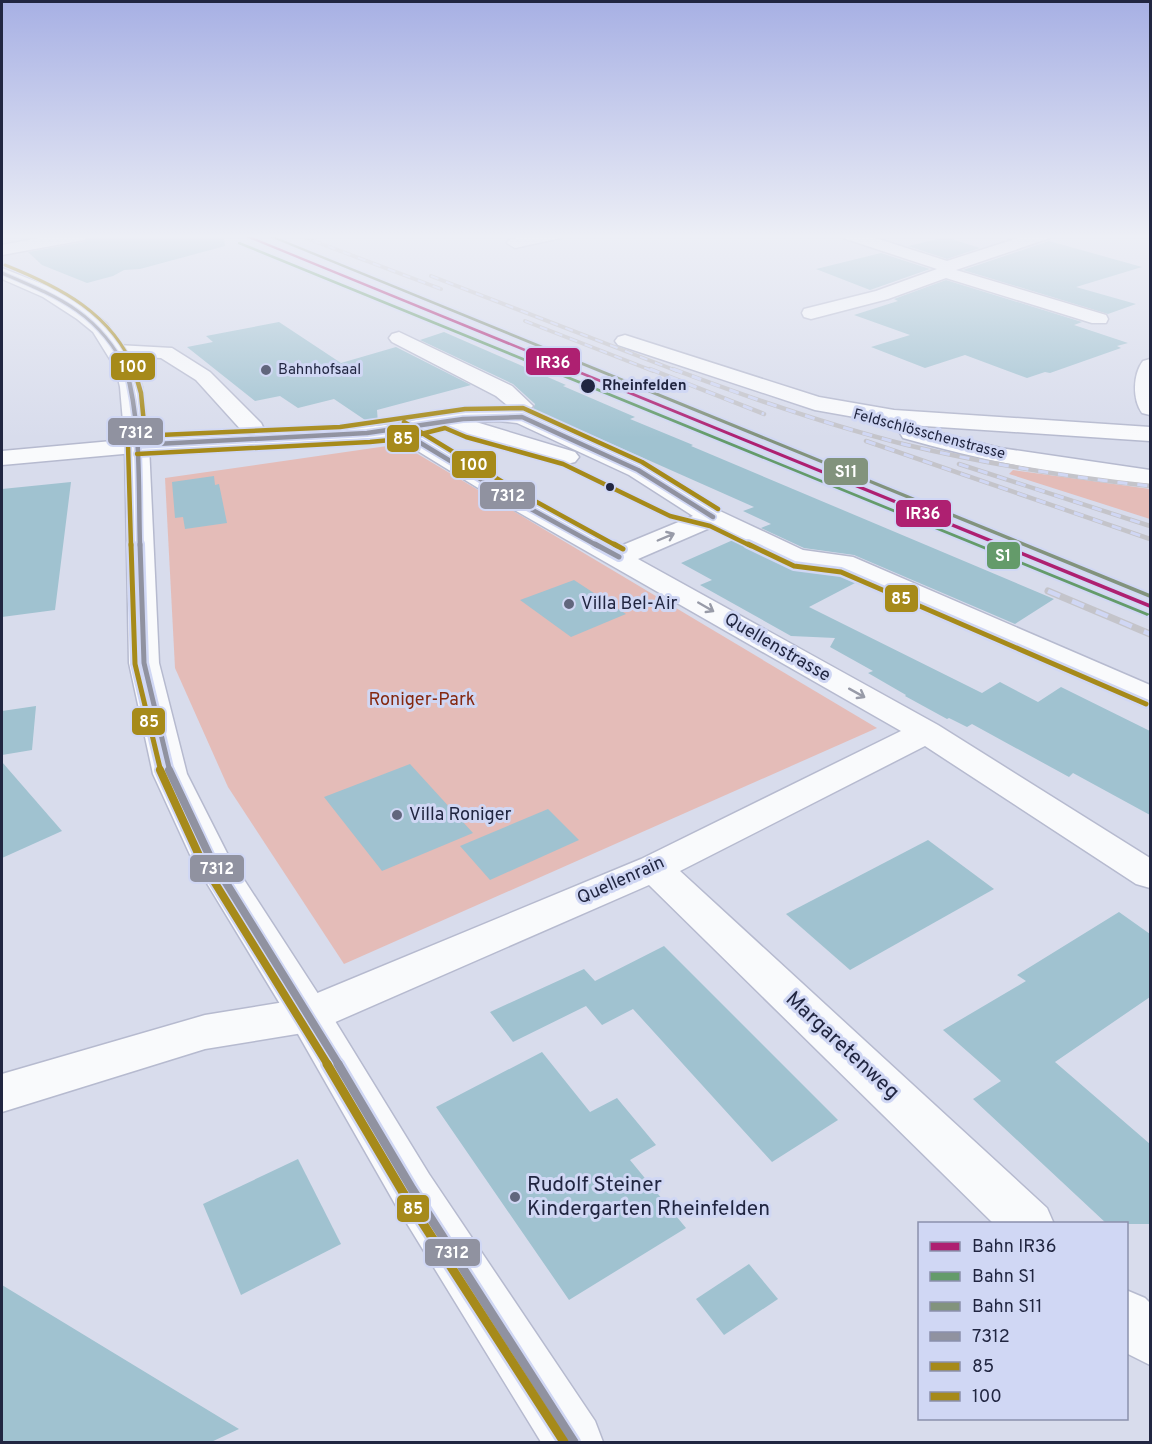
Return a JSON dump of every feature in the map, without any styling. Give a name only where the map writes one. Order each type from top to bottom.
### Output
[{"type":"street","points":[[64,302],[100,328],[117,351],[126,369],[131,387],[137,445],[144,663],[170,774],[210,857],[309,1016],[412,1189],[574,1443]]},
{"type":"street","points":[[811,313],[853,302]]},
{"type":"street","points":[[1047,302],[1099,320]]},
{"type":"street","points":[[2,458],[137,445],[399,430],[446,418],[522,406],[504,391],[399,339],[409,336]]},
{"type":"street","points":[[625,341],[815,403],[894,417],[1150,434]]},
{"type":"street","points":[[117,351],[165,352],[203,376],[253,428],[257,439]]},
{"type":"street","points":[[1150,365],[1147,369],[1146,382],[1150,408]]},
{"type":"street","name":"Feldschlösschenstrasse","points":[[815,403],[944,443],[1027,462],[1150,477]]},
{"type":"street","points":[[446,418],[468,428],[566,456],[674,508],[713,517],[797,558],[843,563],[1150,696]]},
{"type":"street","name":"Quellenstrasse","points":[[399,430],[520,503],[619,556],[926,732],[1149,873]]},
{"type":"street","points":[[619,556],[713,517]]},
{"type":"street","name":"Quellenrain","points":[[2,1093],[205,1032],[309,1016],[654,868],[926,732]]},
{"type":"street","name":"Margaretenweg","points":[[654,868],[1027,1222]]},
{"type":"street","points":[[1128,1318],[1150,1338]]},
{"type":"green space","name":"Roniger-Park","points":[[401,444],[877,728],[344,964],[228,787],[175,668],[165,478]]},
{"type":"green space","points":[[1013,470],[1150,489],[1150,519],[1009,474]]},
{"type":"building","points":[[894,302],[1018,302],[1082,322],[1074,325],[1128,343],[1117,346],[1121,348],[1050,373],[1045,372],[1027,378],[965,355],[925,368],[871,347],[910,335],[854,315]]},
{"type":"building","points":[[1070,302],[1136,304],[1108,314]]},
{"type":"building","name":"Bahnhofsaal","points":[[279,322],[341,363],[396,347],[471,385],[377,410],[378,423],[371,424],[334,399],[298,408],[280,396],[255,401],[187,347],[213,342],[206,336]]},
{"type":"building","points":[[444,332],[566,385],[563,386],[635,417],[630,419],[693,445],[691,446],[1054,599],[1015,624],[854,555],[804,548],[761,528],[771,524],[743,511],[754,507],[533,409],[535,404],[513,384],[420,340]]},
{"type":"building","points":[[214,476],[215,485],[219,484],[227,523],[185,529],[183,517],[175,518],[172,482]]},
{"type":"building","points":[[71,482],[55,610],[2,617],[2,489]]},
{"type":"building","points":[[733,540],[786,566],[836,573],[857,582],[809,607],[982,693],[1000,682],[1038,702],[1061,687],[1150,731],[1150,815],[1073,773],[1069,777],[972,724],[967,727],[947,719],[905,696],[868,673],[873,671],[830,647],[835,638],[791,636],[700,585],[712,580],[681,563]]},
{"type":"building","name":"Villa Bel-Air","points":[[574,580],[626,614],[571,637],[520,600]]},
{"type":"building","points":[[36,706],[32,750],[2,755],[2,711]]},
{"type":"building","points":[[2,762],[62,831],[2,858]]},
{"type":"building","name":"Villa Roniger","points":[[410,764],[473,833],[382,871],[324,797]]},
{"type":"building","points":[[548,809],[579,840],[490,880],[460,846]]},
{"type":"building","points":[[928,840],[994,889],[850,970],[786,914]]},
{"type":"building","points":[[1119,912],[1150,934],[1150,997],[1055,1062],[1150,1144],[1150,1224],[1105,1222],[973,1099],[1001,1081],[943,1030],[1026,981],[1017,975]]},
{"type":"building","points":[[664,946],[838,1120],[772,1162],[633,1009],[602,1025],[586,1006],[513,1042],[490,1012],[584,969],[595,981]]},
{"type":"building","points":[[542,1052],[590,1112],[617,1098],[656,1145],[630,1160],[686,1228],[569,1300],[436,1107]]},
{"type":"building","points":[[298,1159],[341,1244],[241,1295],[203,1204]]},
{"type":"building","points":[[749,1264],[778,1299],[724,1335],[696,1299]]},
{"type":"building","points":[[2,1285],[239,1429],[209,1443],[2,1443]]},
{"type":"railway","points":[[499,302],[677,371]]},
{"type":"railway","points":[[525,321],[653,371]]},
{"type":"railway","points":[[650,369],[764,414]]},
{"type":"railway","points":[[673,369],[789,410],[907,445],[1028,469],[1150,486]]},
{"type":"railway","points":[[866,441],[1150,539]]},
{"type":"railway","points":[[959,464],[1150,526]]},
{"type":"railway","points":[[1048,591],[1150,634]]},
{"type":"rail line","name":"S1","points":[[384,302],[1147,614]]},
{"type":"rail line","name":"IR36","points":[[408,302],[1150,606]]},
{"type":"rail line","name":"S11","points":[[432,302],[1150,596]]},
{"type":"transit line","name":"7312","points":[[64,302],[100,328],[126,369],[131,387],[137,445],[144,663],[170,774],[210,857],[309,1015],[412,1189],[574,1442]]},
{"type":"transit line","name":"100","points":[[80,302],[102,320],[117,336],[128,355],[139,384],[146,444]]},
{"type":"transit line","name":"100","points":[[137,436],[340,427],[465,409],[523,408],[642,462],[718,509]]},
{"type":"transit line","name":"7312","points":[[137,445],[367,433],[482,417],[522,417],[638,470],[713,517]]},
{"type":"transit line","name":"100","points":[[404,422],[524,495],[623,549]]},
{"type":"transit line","name":"85","points":[[137,454],[370,442],[401,439],[445,428],[466,437],[563,464],[670,516],[710,526],[794,566],[841,572],[1146,704]]},
{"type":"transit line","name":"7312","points":[[399,430],[520,503],[619,557]]},
{"type":"transit line","name":"85","points":[[128,445],[135,664],[162,778],[202,862],[301,1020],[404,1194],[564,1442]]},
{"type":"place","name":"Bahnhofsaal","points":[[266,370]]},
{"type":"place","name":"Rheinfelden","points":[[588,386]]},
{"type":"place","name":"Villa Bel-Air","points":[[569,604]]},
{"type":"place","name":"Villa Roniger","points":[[397,815]]},
{"type":"place","name":"Rudolf Steiner Kindergarten Rheinfelden","points":[[515,1197]]}]
